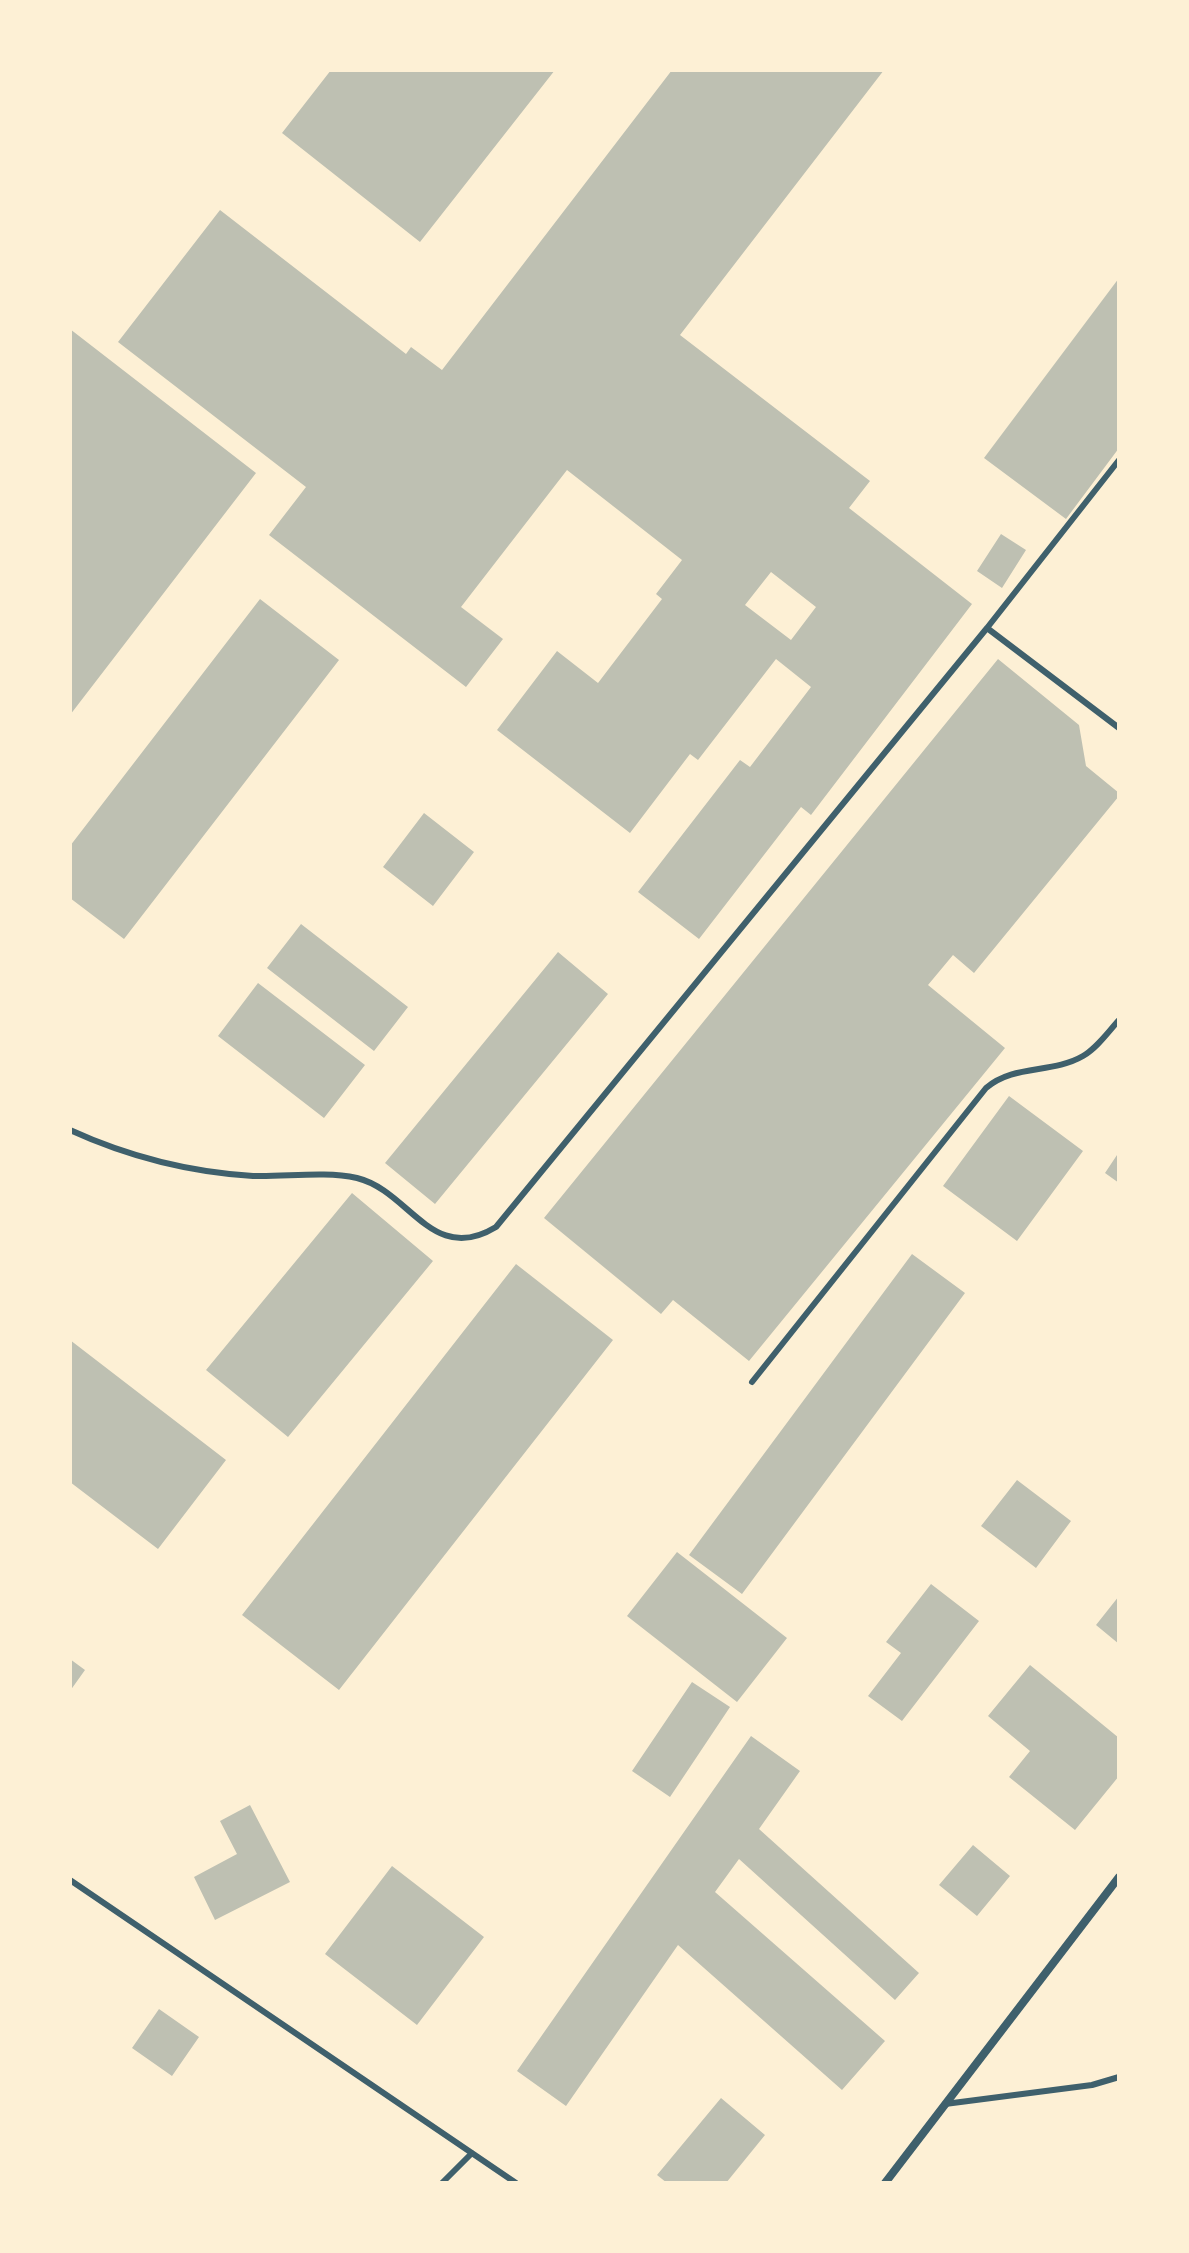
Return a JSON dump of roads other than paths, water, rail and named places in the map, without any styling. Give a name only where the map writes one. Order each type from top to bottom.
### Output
[{"type":"street","points":[[885,2183],[1119,1877]]},
{"type":"lane","points":[[70,1130],[142,1159],[198,1171],[361,1179],[449,1237],[466,1239],[481,1236],[496,1227],[987,628],[1119,460]]},
{"type":"lane","points":[[987,628],[1119,728]]},
{"type":"lane","points":[[752,1382],[986,1088],[997,1078],[1019,1071],[1062,1065],[1081,1058],[1119,1020]]},
{"type":"lane","points":[[70,1880],[516,2183]]},
{"type":"lane","points":[[945,2104],[1092,2085],[1119,2077]]},
{"type":"lane","points":[[442,2183],[472,2153]]}]
